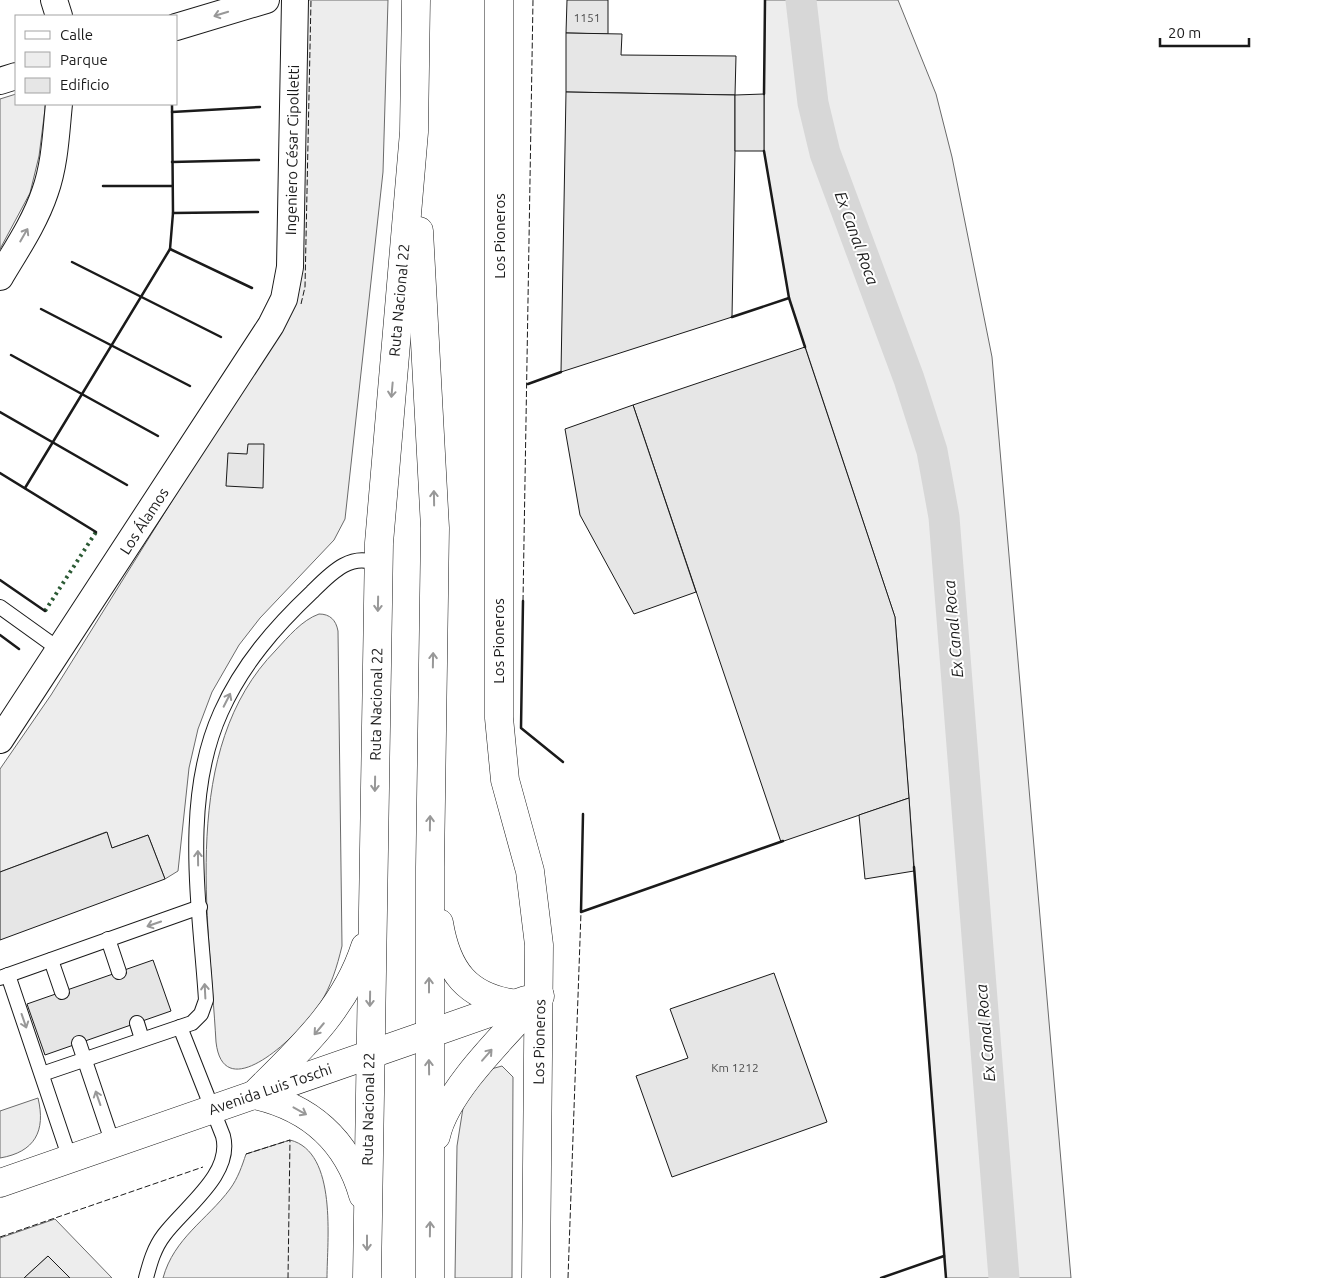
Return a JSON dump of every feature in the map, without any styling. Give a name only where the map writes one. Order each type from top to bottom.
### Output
[{"type":"main road","name":"Ruta Nacional 22","points":[[416,0],[414,132],[434,496],[429,1034],[430,1278]]},
{"type":"main road","name":"Los Pioneros","points":[[499,0],[499,718],[505,780],[522,836],[536,909],[528,1000],[536,1278]]},
{"type":"main road","name":"Ruta Nacional 22","points":[[367,1278],[369,1054],[379,565],[382,494],[414,132]]},
{"type":"main road","points":[[430,867],[442,941],[454,970],[473,990],[484,996],[528,1000]]},
{"type":"main road","points":[[254,1095],[304,1046],[338,1004],[352,980],[372,924]]},
{"type":"main road","points":[[431,1157],[439,1121],[450,1101],[528,1000]]},
{"type":"main road","name":"Avenida Luis Toschi","points":[[0,1183],[528,1000]]},
{"type":"main road","points":[[254,1095],[271,1098],[304,1113],[323,1128],[350,1163],[360,1184],[367,1208]]},
{"type":"street","points":[[54,0],[59,15]]},
{"type":"street","points":[[178,27],[266,0]]},
{"type":"street","name":"Ingeniero César Cipolletti","points":[[284,299],[290,267],[295,0]]},
{"type":"street","points":[[0,81],[15,76]]},
{"type":"street","points":[[0,277],[35,216],[46,191],[50,176],[59,105]]},
{"type":"street","name":"Los Álamos","points":[[0,740],[271,325],[284,299]]},
{"type":"lane","points":[[42,1074],[180,1027],[197,1019],[204,1008],[198,849],[200,790],[214,731],[241,674],[268,638],[330,576],[355,560],[371,561],[379,565]]},
{"type":"lane","points":[[0,607],[60,650]]},
{"type":"lane","points":[[70,1159],[42,1074],[4,976],[200,907]]},
{"type":"lane","points":[[108,940],[119,972]]},
{"type":"lane","points":[[51,960],[62,992]]},
{"type":"lane","points":[[137,1023],[142,1039]]},
{"type":"lane","points":[[146,1278],[158,1244],[213,1178],[224,1159],[225,1144],[180,1027]]},
{"type":"lane","points":[[79,1043],[113,1144]]},
{"type":"green space","points":[[306,0],[388,0],[383,172],[345,519],[334,540],[260,618],[239,645],[212,692],[198,729],[189,768],[178,871],[165,879],[148,835],[112,848],[106,832],[0,872],[0,769],[51,695],[296,302]]},
{"type":"green space","points":[[765,0],[898,0],[936,94],[952,157],[992,357],[1071,1278],[946,1278],[895,617],[789,298],[764,151]]},
{"type":"green space","points":[[15,94],[15,105],[45,105],[45,109],[39,156],[30,193],[0,249],[0,99]]},
{"type":"green space","points":[[319,614],[332,618],[338,631],[342,946],[336,969],[324,997],[312,1015],[283,1045],[266,1058],[249,1067],[234,1069],[222,1061],[216,1042],[206,889],[207,836],[213,785],[225,735],[245,690],[290,634],[307,620]]},
{"type":"green space","points":[[502,1066],[513,1077],[512,1278],[455,1278],[457,1146],[463,1108],[474,1084],[491,1069]]},
{"type":"green space","points":[[38,1098],[40,1120],[39,1130],[35,1138],[22,1151],[0,1158],[0,1111]]},
{"type":"green space","points":[[290,1140],[305,1148],[316,1161],[323,1179],[328,1221],[327,1278],[163,1278],[168,1264],[183,1240],[233,1185],[246,1154]]},
{"type":"green space","points":[[55,1219],[112,1278],[70,1278],[48,1256],[24,1278],[0,1278],[0,1238]]},
{"type":"building","points":[[567,0],[608,0],[608,34],[566,33]]},
{"type":"building","points":[[566,33],[622,34],[621,55],[736,56],[735,95],[566,92]]},
{"type":"building","points":[[566,92],[735,95],[735,151],[732,317],[561,372]]},
{"type":"building","points":[[764,94],[764,151],[735,151],[735,95]]},
{"type":"building","points":[[805,347],[895,617],[909,798],[781,842],[633,405]]},
{"type":"building","points":[[633,405],[696,592],[634,614],[580,515],[565,429]]},
{"type":"building","points":[[248,444],[264,444],[263,488],[226,486],[228,453],[247,454]]},
{"type":"building","points":[[909,798],[914,871],[865,879],[859,815]]},
{"type":"building","points":[[107,832],[112,848],[148,835],[165,879],[0,940],[0,872]]},
{"type":"building","points":[[153,960],[171,1011],[45,1055],[27,1004]]},
{"type":"building","points":[[774,973],[827,1122],[672,1177],[636,1076],[688,1058],[670,1009]]},
{"type":"building","points":[[48,1256],[70,1278],[24,1278]]},
{"type":"waterway","name":"Ex Canal Roca","points":[[801,0],[813,103],[825,153],[909,379],[932,451],[944,517],[1004,1278]]},
{"type":"hedge","points":[[45,611],[96,532]]},
{"type":"fence","points":[[301,304],[305,287],[311,0]]},
{"type":"fence","points":[[523,601],[533,0]]},
{"type":"fence","points":[[568,1278],[581,912]]},
{"type":"fence","points":[[246,1154],[290,1140],[288,1278]]},
{"type":"fence","points":[[0,1237],[203,1167]]},
{"type":"wall","points":[[764,94],[765,0]]},
{"type":"wall","points":[[25,488],[170,249],[173,213],[172,105]]},
{"type":"wall","points":[[172,112],[260,107]]},
{"type":"wall","points":[[764,151],[789,298]]},
{"type":"wall","points":[[172,162],[259,160]]},
{"type":"wall","points":[[103,186],[172,186]]},
{"type":"wall","points":[[173,213],[258,212]]},
{"type":"wall","points":[[170,249],[252,288]]},
{"type":"wall","points":[[72,262],[221,337]]},
{"type":"wall","points":[[732,317],[789,298],[805,347]]},
{"type":"wall","points":[[41,309],[190,386]]},
{"type":"wall","points":[[11,355],[158,436]]},
{"type":"wall","points":[[528,384],[561,372]]},
{"type":"wall","points":[[0,412],[127,485]]},
{"type":"wall","points":[[0,473],[96,532]]},
{"type":"wall","points":[[0,580],[45,611]]},
{"type":"wall","points":[[523,601],[521,728],[563,762]]},
{"type":"wall","points":[[0,635],[19,649]]},
{"type":"wall","points":[[583,814],[581,912],[783,841]]},
{"type":"wall","points":[[914,867],[946,1278]]},
{"type":"wall","points":[[881,1278],[944,1256]]}]
